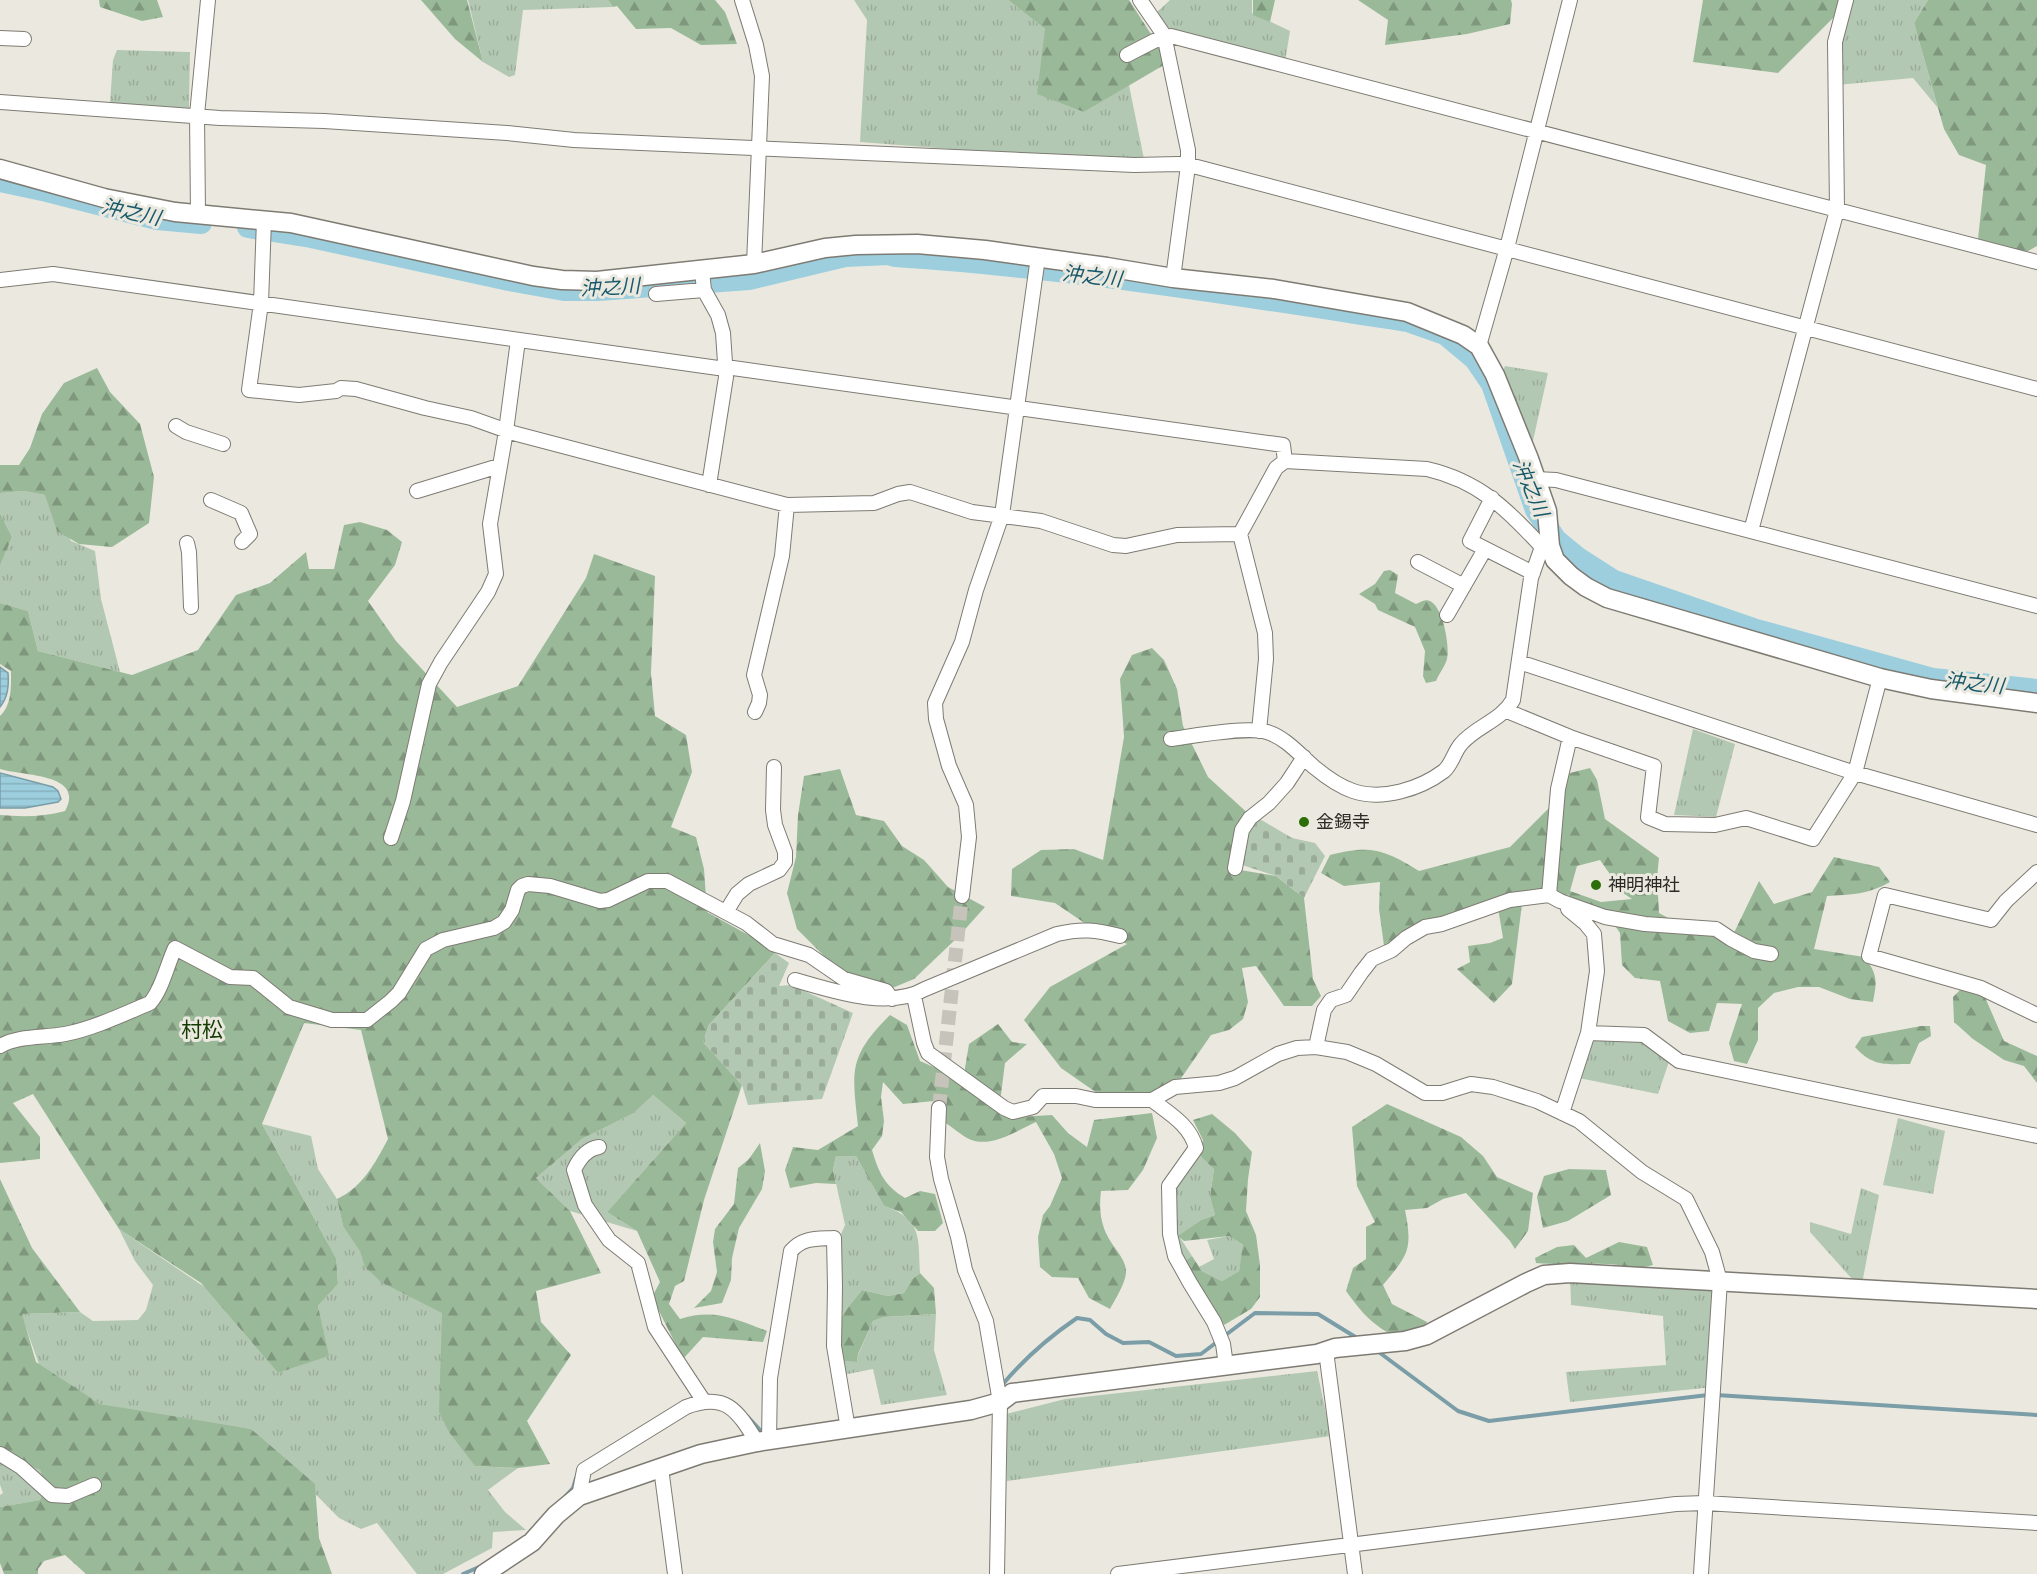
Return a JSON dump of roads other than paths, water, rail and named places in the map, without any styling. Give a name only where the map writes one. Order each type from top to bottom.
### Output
[{"type":"street","points":[[198,214],[197,115],[208,0]]},
{"type":"street","points":[[742,0],[761,62],[760,147],[754,264]]},
{"type":"street","points":[[1140,0],[1164,38],[1188,150],[1188,166],[1173,278]]},
{"type":"street","points":[[1479,346],[1507,248],[1570,0]]},
{"type":"street","points":[[1751,531],[1837,210],[1835,42],[1846,0]]},
{"type":"street","points":[[1126,55],[1171,36],[2037,262]]},
{"type":"street","points":[[0,38],[24,39]]},
{"type":"street","points":[[0,102],[197,115],[336,121],[574,140],[1188,166],[2037,388]]},
{"type":"street","points":[[0,169],[104,198],[175,212],[291,223],[533,276],[562,280],[597,281],[702,271],[754,264],[825,249],[883,244],[985,250],[1173,278],[1274,289],[1407,312],[1463,335],[1479,346],[1495,375],[1547,511],[1546,546],[1533,573],[1513,700],[1507,711],[1461,743],[1446,769],[1420,785],[1399,792],[1379,794],[1354,792],[1334,783],[1287,741],[1267,732],[1251,730],[1171,739]]},
{"type":"street","points":[[264,220],[261,303],[249,390],[300,395],[336,392],[341,388],[356,389],[471,418],[506,430],[787,505],[874,503],[910,492],[972,512],[1041,521],[1113,545],[1126,546],[1177,535],[1240,534]]},
{"type":"street","points":[[962,896],[969,837],[966,805],[949,766],[936,719],[935,703],[962,642],[976,590],[1002,515],[1038,257]]},
{"type":"street","points":[[702,271],[704,290],[718,315],[723,333],[726,377],[709,485]]},
{"type":"street","points":[[0,280],[52,274],[1284,445],[1285,461]]},
{"type":"street","points":[[656,294],[704,290]]},
{"type":"street","points":[[391,838],[403,801],[429,684],[488,592],[496,574],[490,524],[518,340]]},
{"type":"street","points":[[176,426],[186,432],[223,444]]},
{"type":"street","points":[[1259,731],[1266,659],[1265,633],[1240,534],[1276,468],[1285,461],[1427,469],[1446,473],[1468,482],[1514,515],[1546,546],[1555,560],[1571,576],[1607,598],[1880,678],[1941,691],[2037,702]]},
{"type":"street","points":[[417,491],[499,466]]},
{"type":"street","points":[[1535,479],[1556,480],[2037,606]]},
{"type":"street","points":[[1491,498],[1470,541],[1533,573]]},
{"type":"street","points":[[211,500],[241,513],[250,534],[242,542]]},
{"type":"street","points":[[755,712],[760,694],[754,675],[782,556],[787,505]]},
{"type":"street","points":[[187,543],[191,607]]},
{"type":"street","points":[[1447,615],[1485,549]]},
{"type":"street","points":[[1418,562],[1464,586]]},
{"type":"street","points":[[1519,662],[1855,773],[2037,825]]},
{"type":"street","points":[[1507,711],[1570,737],[1654,766],[1648,817],[1665,824],[1715,825],[1746,818],[1813,839],[1855,773],[1880,678]]},
{"type":"street","points":[[1555,898],[1558,789],[1570,737]]},
{"type":"street","points":[[1235,868],[1240,833],[1250,818],[1269,803],[1287,783],[1304,757]]},
{"type":"street","points":[[726,912],[737,894],[749,884],[779,870],[785,862],[785,852],[775,825],[773,810],[774,767]]},
{"type":"street","points":[[2037,872],[2006,901],[1991,920],[1885,894],[1869,956],[1981,988],[2037,1015]]},
{"type":"street","points":[[0,1046],[34,1036],[67,1034],[150,1003],[158,994],[165,968],[175,948],[230,977],[253,978],[275,997],[298,1011],[332,1020],[367,1020],[399,993],[426,949],[443,940],[500,926],[512,910],[518,890],[528,884],[550,886],[600,901],[608,900],[648,881],[667,881],[746,923],[773,944],[809,955],[844,979],[886,991],[892,999]]},
{"type":"street","points":[[1555,898],[1586,923],[1594,934],[1597,971],[1588,1033],[1562,1113]]},
{"type":"street","points":[[1316,1047],[1324,1010],[1331,1000],[1346,995],[1372,959],[1392,950],[1406,938],[1425,927],[1442,924],[1510,900],[1555,898],[1605,918],[1645,924],[1716,928],[1754,951],[1771,954]]},
{"type":"street","points":[[795,980],[839,993],[892,999],[914,996],[1058,934],[1076,930],[1097,930],[1120,936]]},
{"type":"street","points":[[914,996],[928,1053],[1004,1108],[1013,1112],[1033,1107],[1043,1096],[1076,1096],[1095,1100],[1152,1100],[1175,1087],[1219,1083],[1235,1078],[1278,1054],[1297,1048],[1316,1047],[1347,1052],[1376,1064],[1425,1093],[1442,1093],[1471,1084],[1493,1087],[1537,1101],[1579,1121],[1642,1172],[1686,1199],[1712,1252],[1720,1281],[1701,1574]]},
{"type":"street","points":[[1588,1033],[1644,1035],[1679,1062],[2037,1136]]},
{"type":"street","points":[[1152,1100],[1181,1123],[1194,1138],[1196,1148],[1169,1186],[1170,1234],[1175,1256],[1214,1322],[1223,1344],[1226,1365]]},
{"type":"street","points":[[939,1108],[937,1157],[941,1179],[965,1270],[986,1321],[999,1402],[997,1574]]},
{"type":"street","points":[[598,1147],[584,1155],[574,1170],[585,1205],[609,1240],[638,1263],[656,1327],[703,1400],[729,1406],[763,1441]]},
{"type":"street","points":[[763,1441],[770,1378],[791,1251],[807,1239],[834,1238],[836,1287],[834,1346],[848,1429]]},
{"type":"street","points":[[484,1574],[532,1542],[556,1515],[579,1496],[701,1454],[763,1441],[938,1416],[999,1402],[1012,1393],[1326,1352],[1335,1348],[1405,1341],[1427,1335],[1544,1275],[1563,1273],[2037,1299]]},
{"type":"street","points":[[1326,1352],[1355,1574]]},
{"type":"street","points":[[579,1496],[584,1470],[686,1407],[703,1400]]},
{"type":"street","points":[[0,1454],[21,1467],[52,1495],[68,1496],[94,1485]]},
{"type":"street","points":[[661,1468],[675,1574]]},
{"type":"street","points":[[1118,1574],[1665,1505],[1705,1503],[2037,1523]]},
{"type":"water","points":[[0,667],[8,673],[8,682],[6,695],[0,707]]},
{"type":"water","points":[[0,773],[53,787],[58,791],[61,799],[58,802],[25,808],[0,808]]},
{"type":"waterway","name":"沖之川","points":[[0,181],[157,219],[201,223]]},
{"type":"waterway","name":"沖之川","points":[[248,227],[311,237],[564,290],[598,290],[749,279],[845,256],[889,254],[1088,275],[1408,321],[1445,334],[1475,359],[1492,384],[1536,510],[1556,540],[1578,558],[1614,581],[1753,629],[1933,679],[2037,690]]},
{"type":"waterway","points":[[1223,1337],[1255,1313],[1318,1314],[1357,1338]]},
{"type":"waterway","points":[[1002,1385],[1037,1349],[1077,1318],[1090,1320],[1106,1334],[1123,1343],[1149,1342],[1176,1356],[1201,1354],[1217,1342]]},
{"type":"waterway","points":[[1376,1350],[1458,1411],[1489,1421],[1708,1395]]},
{"type":"waterway","points":[[1716,1395],[2037,1415]]},
{"type":"waterway","points":[[747,1416],[762,1432],[765,1432]]},
{"type":"waterway","points":[[563,1499],[573,1488],[576,1478]]},
{"type":"waterway","points":[[463,1574],[479,1567]]},
{"type":"tunnel","points":[[939,1108],[962,896]]},
{"type":"place","name":"金錫寺","points":[[1304,822]]},
{"type":"place","name":"神明神社","points":[[1596,885]]},
{"type":"district","name":"村松","points":[[202,1030]]}]
